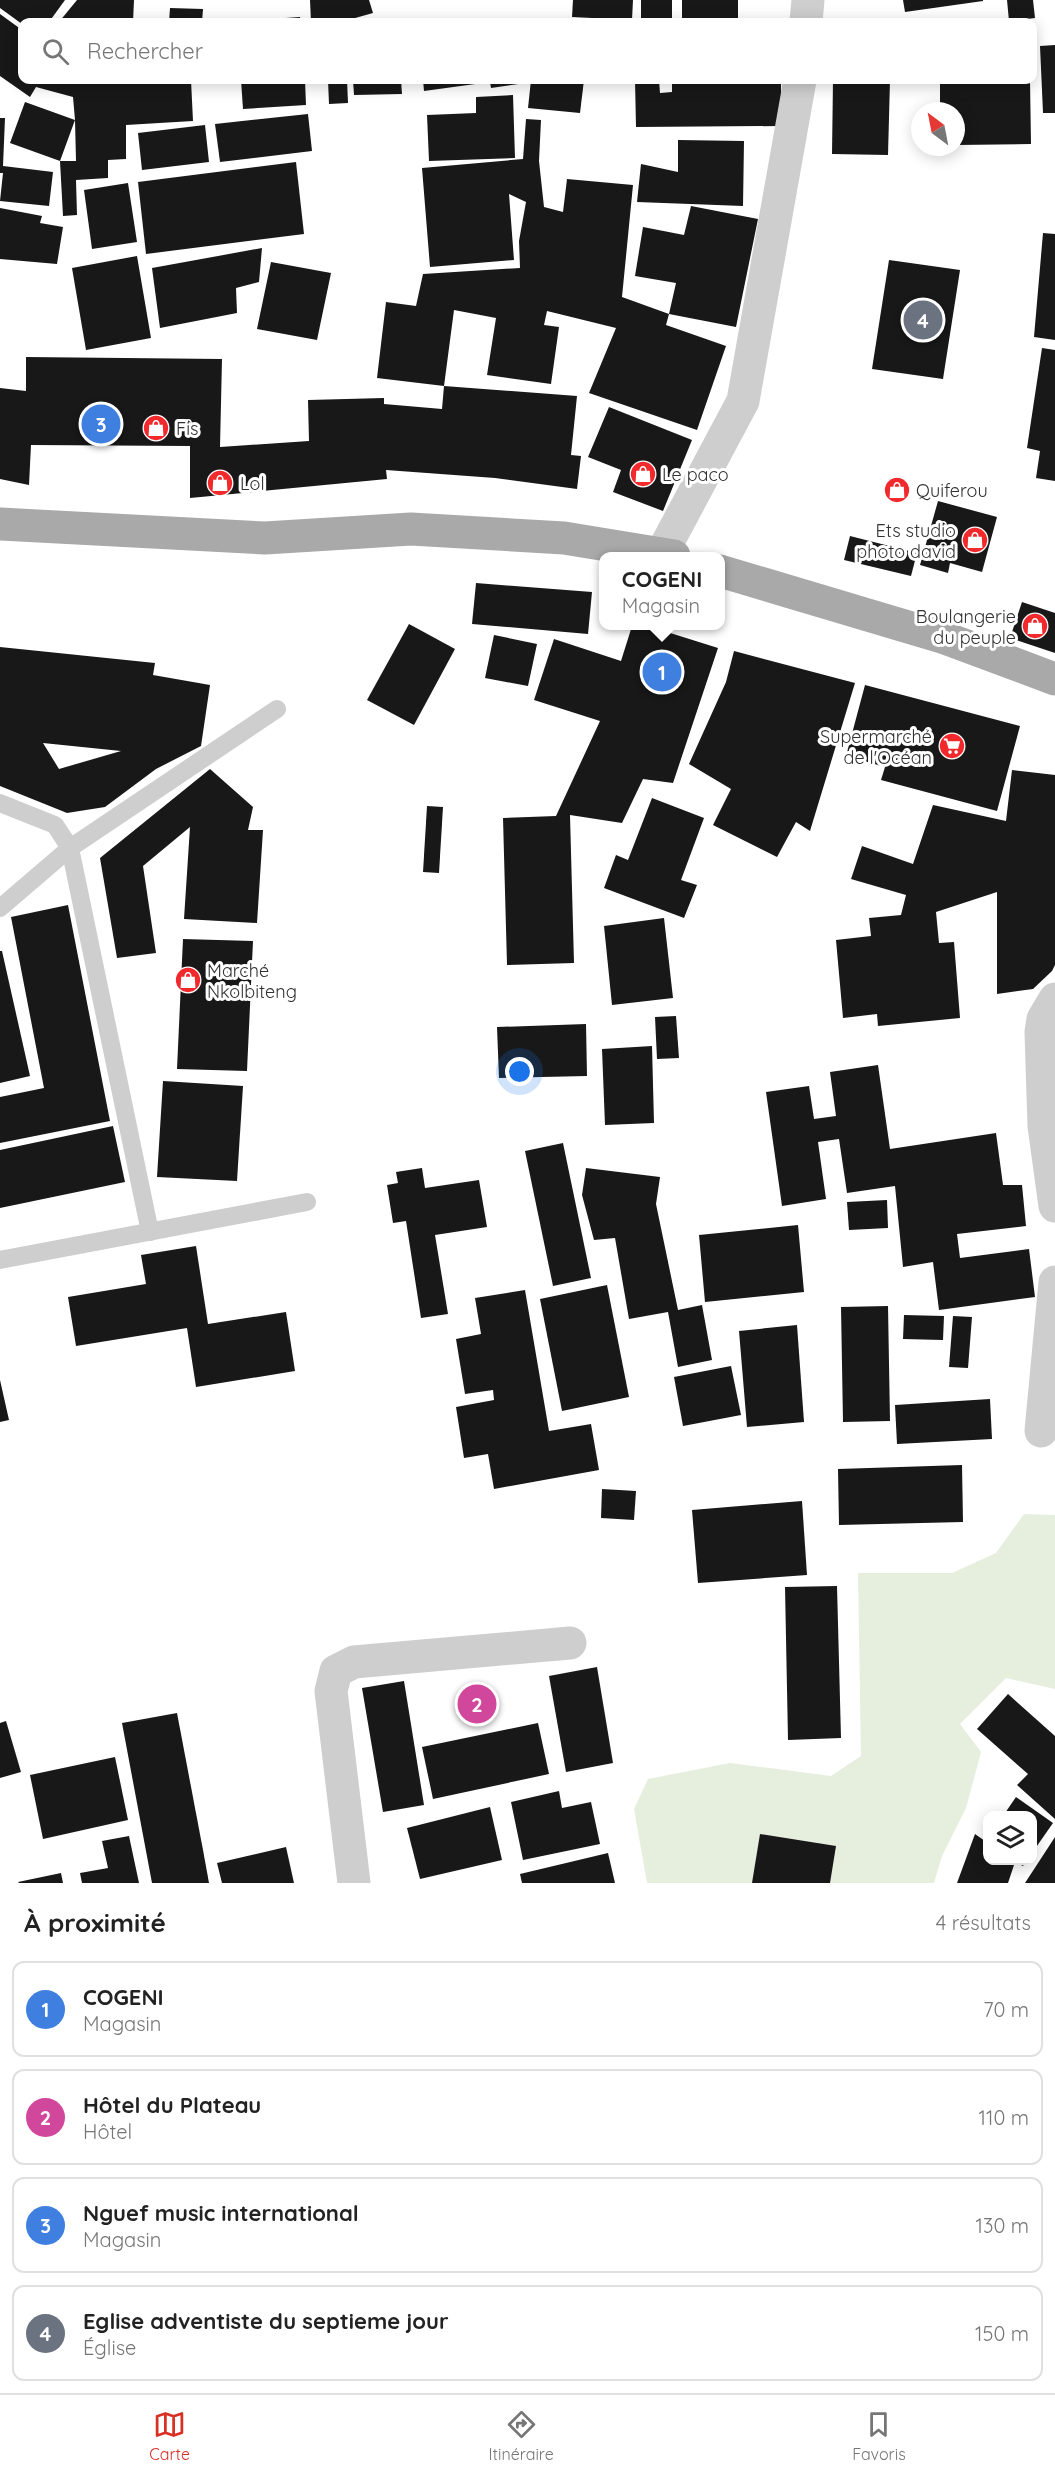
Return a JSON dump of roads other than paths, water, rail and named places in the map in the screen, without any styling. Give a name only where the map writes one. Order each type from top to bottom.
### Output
[{"type":"main road","points":[[0,524],[265,538],[411,529],[564,538],[650,552]]},
{"type":"main road","points":[[725,572],[945,638],[1055,679]]},
{"type":"street","points":[[806,18],[808,0]]},
{"type":"street","points":[[669,552],[743,401],[799,84]]},
{"type":"street","points":[[1055,999],[1043,1019],[1041,1032],[1044,1126],[1055,1206]]},
{"type":"street","points":[[1041,1431],[1055,1282]]},
{"type":"street","points":[[354,1883],[331,1691],[336,1671],[354,1662],[570,1643]]},
{"type":"lane","points":[[0,908],[70,848],[277,709]]},
{"type":"lane","points":[[0,803],[55,825],[70,848],[150,1232]]},
{"type":"lane","points":[[0,1260],[307,1202]]},
{"type":"place","name":"Eglise adventiste du septieme jour","points":[[923,320]]},
{"type":"place","name":"Nguef music international","points":[[101,424]]},
{"type":"place","name":"Fis","points":[[156,428]]},
{"type":"place","name":"Le paco","points":[[643,474]]},
{"type":"place","name":"Lol","points":[[220,483]]},
{"type":"place","name":"Quiferou","points":[[897,490]]},
{"type":"place","name":"Ets studio photo david","points":[[975,540]]},
{"type":"place","name":"Boulangerie du peuple","points":[[1035,626]]},
{"type":"place","name":"COGENI","points":[[662,672]]},
{"type":"place","name":"Supermarché de l'Océan","points":[[952,746]]},
{"type":"place","name":"Marché Nkolbiteng","points":[[188,980]]},
{"type":"place","name":"Hôtel du Plateau","points":[[477,1704]]}]
